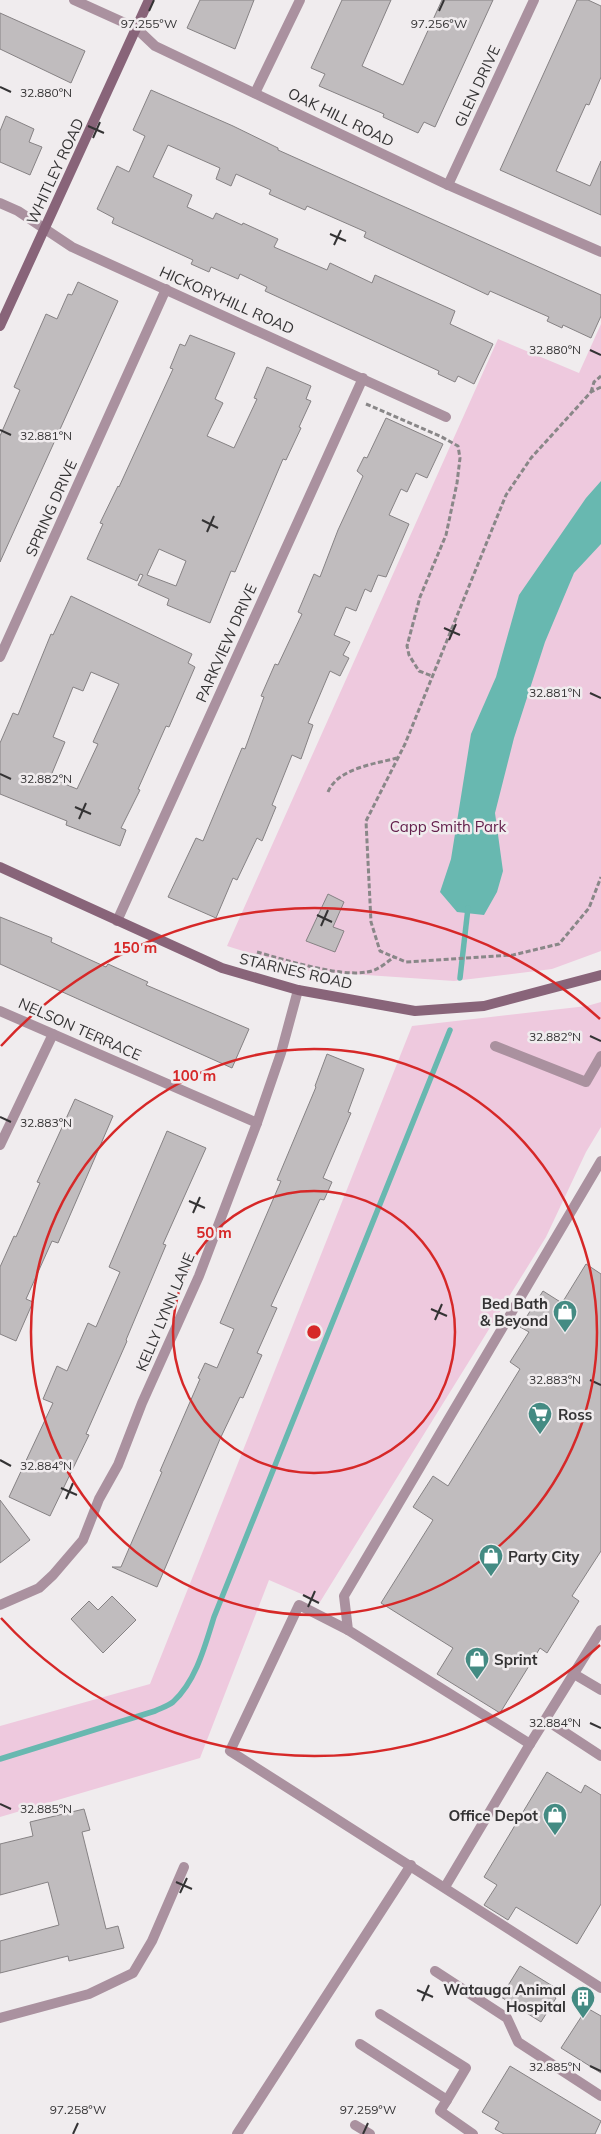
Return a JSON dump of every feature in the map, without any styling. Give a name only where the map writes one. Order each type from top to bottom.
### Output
[{"type":"main road","name":"WHITLEY ROAD","points":[[0,326],[149,0]]},
{"type":"main road","name":"STARNES ROAD","points":[[0,867],[222,968],[298,990],[414,1011],[484,1006],[601,975]]},
{"type":"street","name":"OAK HILL ROAD","points":[[74,0],[136,28],[155,46],[448,185],[601,252]]},
{"type":"street","points":[[255,93],[300,0]]},
{"type":"street","name":"GLEN DRIVE","points":[[448,185],[534,0]]},
{"type":"street","name":"HICKORYHILL ROAD","points":[[0,202],[18,211],[72,247],[446,417]]},
{"type":"street","name":"SPRING DRIVE","points":[[0,657],[166,289]]},
{"type":"street","name":"PARKVIEW DRIVE","points":[[117,921],[363,378]]},
{"type":"street","name":"KELLY LYNN LANE","points":[[0,1605],[39,1588],[53,1575],[83,1540],[99,1499],[118,1465],[142,1403],[199,1276],[257,1123],[281,1053],[298,990]]},
{"type":"street","name":"NELSON TERRACE","points":[[0,1011],[257,1123]]},
{"type":"street","points":[[0,1145],[53,1034]]},
{"type":"street","points":[[495,1046],[586,1082],[601,1056]]},
{"type":"street","points":[[348,1630],[344,1596],[601,1161]]},
{"type":"street","points":[[530,1744],[348,1630],[299,1605],[230,1751],[601,1988]]},
{"type":"street","points":[[445,1887],[530,1744],[601,1630]]},
{"type":"street","points":[[574,1674],[601,1690]]},
{"type":"street","points":[[546,1720],[601,1756]]},
{"type":"street","points":[[237,2134],[410,1865]]},
{"type":"street","points":[[0,2018],[89,1994],[133,1974],[152,1941],[184,1867]]},
{"type":"street","points":[[435,1971],[507,2018],[518,2042],[601,2096]]},
{"type":"street","points":[[380,2014],[466,2068],[440,2111],[473,2134]]},
{"type":"street","points":[[360,2044],[447,2100]]},
{"type":"street","points":[[355,2125],[370,2134]]},
{"type":"path","points":[[591,392],[594,382],[601,376]]},
{"type":"path","points":[[601,387],[591,392],[531,458],[506,495],[398,758],[366,821],[371,922],[380,951],[406,962],[513,955],[559,944],[589,908],[601,877]]},
{"type":"path","points":[[354,398],[440,436],[458,446],[460,458],[457,483],[446,535],[420,597],[407,646],[409,655],[418,671],[432,676]]},
{"type":"path","points":[[328,792],[330,786],[345,774],[362,767],[398,758]]},
{"type":"path","points":[[257,952],[314,967],[357,973],[372,971],[394,957]]},
{"type":"green space","name":"Capp Smith Park","points":[[601,324],[601,951],[552,969],[454,981],[308,971],[227,946],[498,339],[579,373]]},
{"type":"green space","points":[[601,1002],[601,1127],[586,1152],[546,1237],[320,1602],[269,1580],[200,1758],[0,1817],[0,1726],[150,1684],[412,1026],[587,1006]]},
{"type":"water","points":[[601,481],[601,544],[574,573],[545,642],[514,738],[495,813],[503,871],[497,892],[484,915],[457,912],[440,892],[451,859],[471,734],[496,677],[519,595],[586,498]]},
{"type":"building","points":[[200,0],[254,0],[235,49],[187,28]]},
{"type":"building","points":[[342,0],[391,0],[362,66],[403,85],[442,0],[493,0],[435,127],[424,122],[418,133],[383,117],[384,114],[319,86],[325,74],[311,68]]},
{"type":"building","points":[[577,0],[588,0],[601,6],[601,77],[589,105],[586,104],[556,171],[590,186],[601,161],[601,215],[500,170]]},
{"type":"building","points":[[0,13],[85,51],[71,83],[0,49]]},
{"type":"building","points":[[151,90],[233,126],[278,148],[278,150],[601,295],[601,316],[591,338],[563,325],[562,328],[547,321],[549,317],[490,291],[488,295],[364,237],[366,232],[307,206],[305,210],[269,194],[271,190],[236,174],[231,186],[216,179],[220,168],[168,145],[153,177],[192,195],[187,207],[213,219],[216,213],[242,225],[243,223],[278,239],[274,247],[327,270],[330,263],[372,283],[375,275],[455,311],[450,324],[493,344],[474,384],[458,376],[455,382],[438,374],[439,371],[265,291],[267,287],[240,274],[238,279],[211,267],[209,272],[191,264],[193,260],[112,223],[114,218],[97,209],[117,166],[129,172],[145,136],[133,130]]},
{"type":"building","points":[[6,116],[34,129],[29,142],[42,147],[30,175],[0,162],[0,131]]},
{"type":"building","points":[[78,282],[118,301],[0,562],[0,436],[20,390],[14,387],[46,314],[57,319],[68,294],[72,295]]},
{"type":"building","points":[[190,335],[235,353],[215,399],[223,403],[207,436],[234,448],[257,399],[254,398],[267,367],[311,386],[306,399],[311,401],[299,427],[301,428],[286,460],[283,459],[235,572],[231,571],[210,623],[167,605],[169,599],[138,585],[143,575],[140,574],[137,581],[87,559],[103,524],[100,523],[119,487],[173,369],[170,368],[180,344],[185,346]],"holes":[[[159,549],[186,561],[176,586],[147,575]]]},
{"type":"building","points":[[386,418],[443,444],[427,478],[416,473],[407,492],[401,489],[389,515],[409,524],[386,577],[378,575],[371,592],[365,589],[356,611],[346,607],[334,635],[350,642],[343,655],[349,658],[340,676],[330,671],[308,723],[313,725],[301,759],[292,755],[272,805],[276,807],[262,841],[257,838],[237,880],[233,878],[216,918],[168,897],[196,838],[203,841],[242,748],[245,749],[264,697],[261,696],[275,664],[278,665],[302,614],[298,612],[314,574],[320,577],[338,530],[363,476],[357,471],[364,457],[367,458]]},
{"type":"building","points":[[71,596],[192,654],[188,663],[195,667],[169,727],[166,726],[138,789],[140,790],[121,828],[126,830],[120,846],[66,825],[67,821],[0,794],[0,743],[13,713],[18,715],[51,634],[53,635]],"holes":[[[91,672],[119,684],[93,742],[98,744],[77,789],[50,778],[65,742],[53,737],[73,687],[83,691]]]},
{"type":"building","points":[[328,894],[344,902],[333,927],[344,931],[335,952],[306,941]]},
{"type":"building","points":[[0,917],[52,938],[51,942],[106,967],[108,964],[148,982],[146,985],[249,1029],[232,1068],[0,964]]},
{"type":"building","points":[[327,1054],[364,1069],[348,1112],[351,1113],[323,1178],[332,1182],[324,1200],[320,1199],[271,1306],[277,1308],[257,1353],[262,1355],[243,1398],[240,1397],[220,1439],[157,1587],[112,1567],[121,1567],[162,1472],[160,1471],[200,1379],[198,1378],[205,1363],[217,1368],[234,1329],[220,1323],[281,1181],[277,1180],[316,1087]]},
{"type":"building","points":[[75,1099],[113,1116],[58,1243],[52,1241],[26,1299],[33,1302],[16,1341],[0,1334],[0,1267],[14,1236],[16,1237],[40,1183],[37,1182]]},
{"type":"building","points":[[167,1131],[206,1148],[163,1244],[166,1245],[127,1341],[86,1434],[89,1435],[50,1516],[9,1497],[53,1403],[43,1399],[57,1366],[67,1371],[88,1323],[96,1327],[120,1272],[109,1267]]},
{"type":"building","points":[[586,1264],[601,1274],[601,1551],[572,1596],[579,1601],[547,1653],[540,1648],[500,1713],[437,1674],[453,1648],[381,1603],[433,1520],[413,1507],[433,1476],[448,1486],[520,1369],[510,1362],[529,1332],[520,1327],[543,1291],[562,1303]]},
{"type":"building","points":[[0,1500],[30,1540],[0,1563]]},
{"type":"building","points":[[112,1596],[136,1620],[103,1653],[71,1619],[89,1601],[98,1610]]},
{"type":"building","name":"Office Depot","points":[[547,1772],[581,1793],[585,1785],[601,1795],[601,1904],[577,1944],[516,1907],[508,1920],[484,1905],[497,1885],[484,1877]]},
{"type":"building","points":[[84,1809],[90,1830],[82,1832],[106,1929],[118,1926],[124,1948],[69,1961],[68,1956],[0,1973],[0,1941],[59,1925],[48,1882],[0,1895],[0,1844],[33,1836],[30,1822]]},
{"type":"building","points":[[520,1966],[559,1990],[541,2022],[501,1997]]},
{"type":"building","points":[[587,2008],[601,2016],[601,2073],[561,2048]]},
{"type":"building","points":[[510,2066],[601,2121],[595,2134],[504,2134],[495,2129],[499,2122],[482,2112]]},
{"type":"waterway","points":[[460,978],[468,908]]},
{"type":"waterway","points":[[0,1759],[155,1711],[173,1702],[188,1684],[199,1662],[214,1617],[450,1030]]},
{"type":"place","name":"Bed Bath & Beyond","points":[[565,1333]]},
{"type":"place","name":"Ross","points":[[540,1435]]},
{"type":"place","name":"Party City","points":[[491,1577]]},
{"type":"place","name":"Sprint","points":[[477,1680]]},
{"type":"place","name":"Office Depot","points":[[555,1836]]},
{"type":"place","name":"Watauga Animal Hospital","points":[[583,2019]]}]
